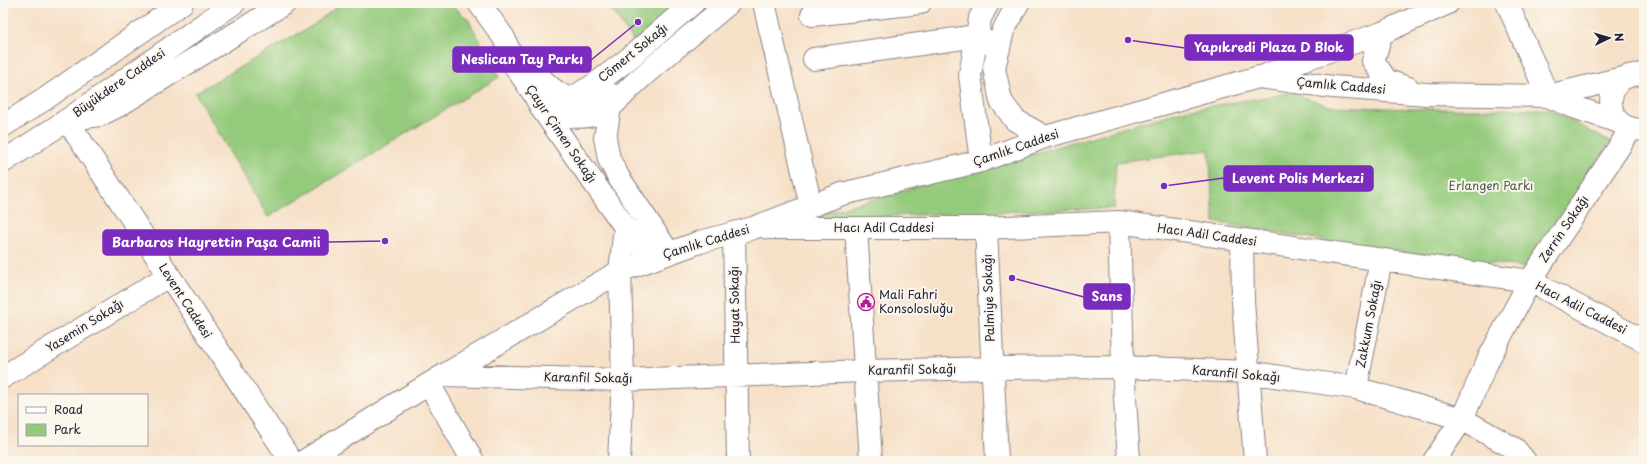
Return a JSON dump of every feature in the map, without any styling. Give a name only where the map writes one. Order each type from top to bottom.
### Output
[{"type":"street","points":[[3,126],[51,95],[182,3]]},
{"type":"street","name":"Büyükdere Caddesi","points":[[3,162],[67,120],[234,3]]},
{"type":"street","points":[[67,120],[100,114],[118,106],[285,3]]},
{"type":"street","name":"Çayır Çimen Sokağı","points":[[479,3],[504,38],[515,66],[534,94],[542,109],[625,227],[660,256]]},
{"type":"street","name":"Cömert Sokağı","points":[[570,99],[594,85],[628,60],[693,3]]},
{"type":"street","points":[[534,94],[544,106],[554,112],[570,117],[600,113],[610,107],[634,84],[729,3]]},
{"type":"street","points":[[764,3],[811,206]]},
{"type":"street","points":[[812,15],[920,3]]},
{"type":"street","points":[[981,161],[970,75],[980,18],[988,3]]},
{"type":"street","points":[[1018,3],[1003,31],[994,68],[1001,101],[1015,120],[1045,137]]},
{"type":"street","points":[[1259,78],[1299,61],[1382,33],[1448,3]]},
{"type":"street","points":[[1507,3],[1548,96],[1638,74]]},
{"type":"street","points":[[1382,33],[1373,61],[1387,81],[1427,94]]},
{"type":"street","points":[[814,59],[977,36],[999,49]]},
{"type":"street","points":[[504,38],[543,83],[557,93],[570,99],[589,100],[605,98],[622,92],[634,84]]},
{"type":"street","points":[[1631,127],[1612,111],[1611,98],[1613,89],[1619,82],[1638,74]]},
{"type":"street","name":"Çamlık Caddesi","points":[[437,379],[620,271],[660,256],[700,242],[744,231],[842,194],[981,161],[1045,137],[1259,78],[1333,87],[1427,94],[1548,96],[1574,107],[1631,127]]},
{"type":"street","points":[[610,107],[605,138],[609,159],[660,256]]},
{"type":"street","name":"Levent Caddesi","points":[[67,120],[168,276],[291,461]]},
{"type":"street","name":"Zerrin Sokağı","points":[[1434,461],[1462,419],[1489,358],[1530,281],[1631,127]]},
{"type":"street","points":[[1119,222],[1123,367],[1130,461]]},
{"type":"street","name":"Hacı Adil Caddesi","points":[[744,231],[856,228],[986,228],[1119,222],[1530,281],[1644,341]]},
{"type":"street","points":[[619,461],[623,380],[620,271],[625,227]]},
{"type":"street","points":[[856,228],[871,461]]},
{"type":"street","name":"Palmiye Sokağı","points":[[986,228],[997,461]]},
{"type":"street","name":"Hayat Sokağı","points":[[738,461],[736,376],[744,231]]},
{"type":"street","points":[[1242,240],[1243,301],[1255,461]]},
{"type":"street","name":"Zakkum Sokağı","points":[[1356,388],[1381,260]]},
{"type":"street","name":"Yasemin Sokağı","points":[[3,377],[168,276]]},
{"type":"street","name":"Karanfil Sokağı","points":[[437,379],[623,380],[992,368],[1123,367],[1248,372],[1356,388],[1462,419],[1515,449],[1525,461]]},
{"type":"street","points":[[304,461],[437,379],[473,461]]},
{"type":"green space","points":[[342,3],[449,3],[468,19],[499,77],[268,217],[195,93],[312,26]]},
{"type":"green space","points":[[607,3],[678,3],[634,42]]},
{"type":"green space","name":"Erlangen Parkı","points":[[1291,93],[1329,106],[1413,109],[1549,109],[1610,142],[1530,268],[1377,249],[1214,222],[1209,150],[1116,162],[1114,208],[803,219],[1186,110]]},
{"type":"place","name":"Neslican Tay Parkı","points":[[638,22]]},
{"type":"place","name":"Yapıkredi Plaza D Blok","points":[[1128,40]]},
{"type":"place","name":"Levent Polis Merkezi","points":[[1164,186]]},
{"type":"place","name":"Barbaros Hayrettin Paşa Camii","points":[[385,241]]},
{"type":"place","name":"Sans","points":[[1012,278]]},
{"type":"place","name":"Mali Fahri Konsolosluğu","points":[[866,302]]}]
